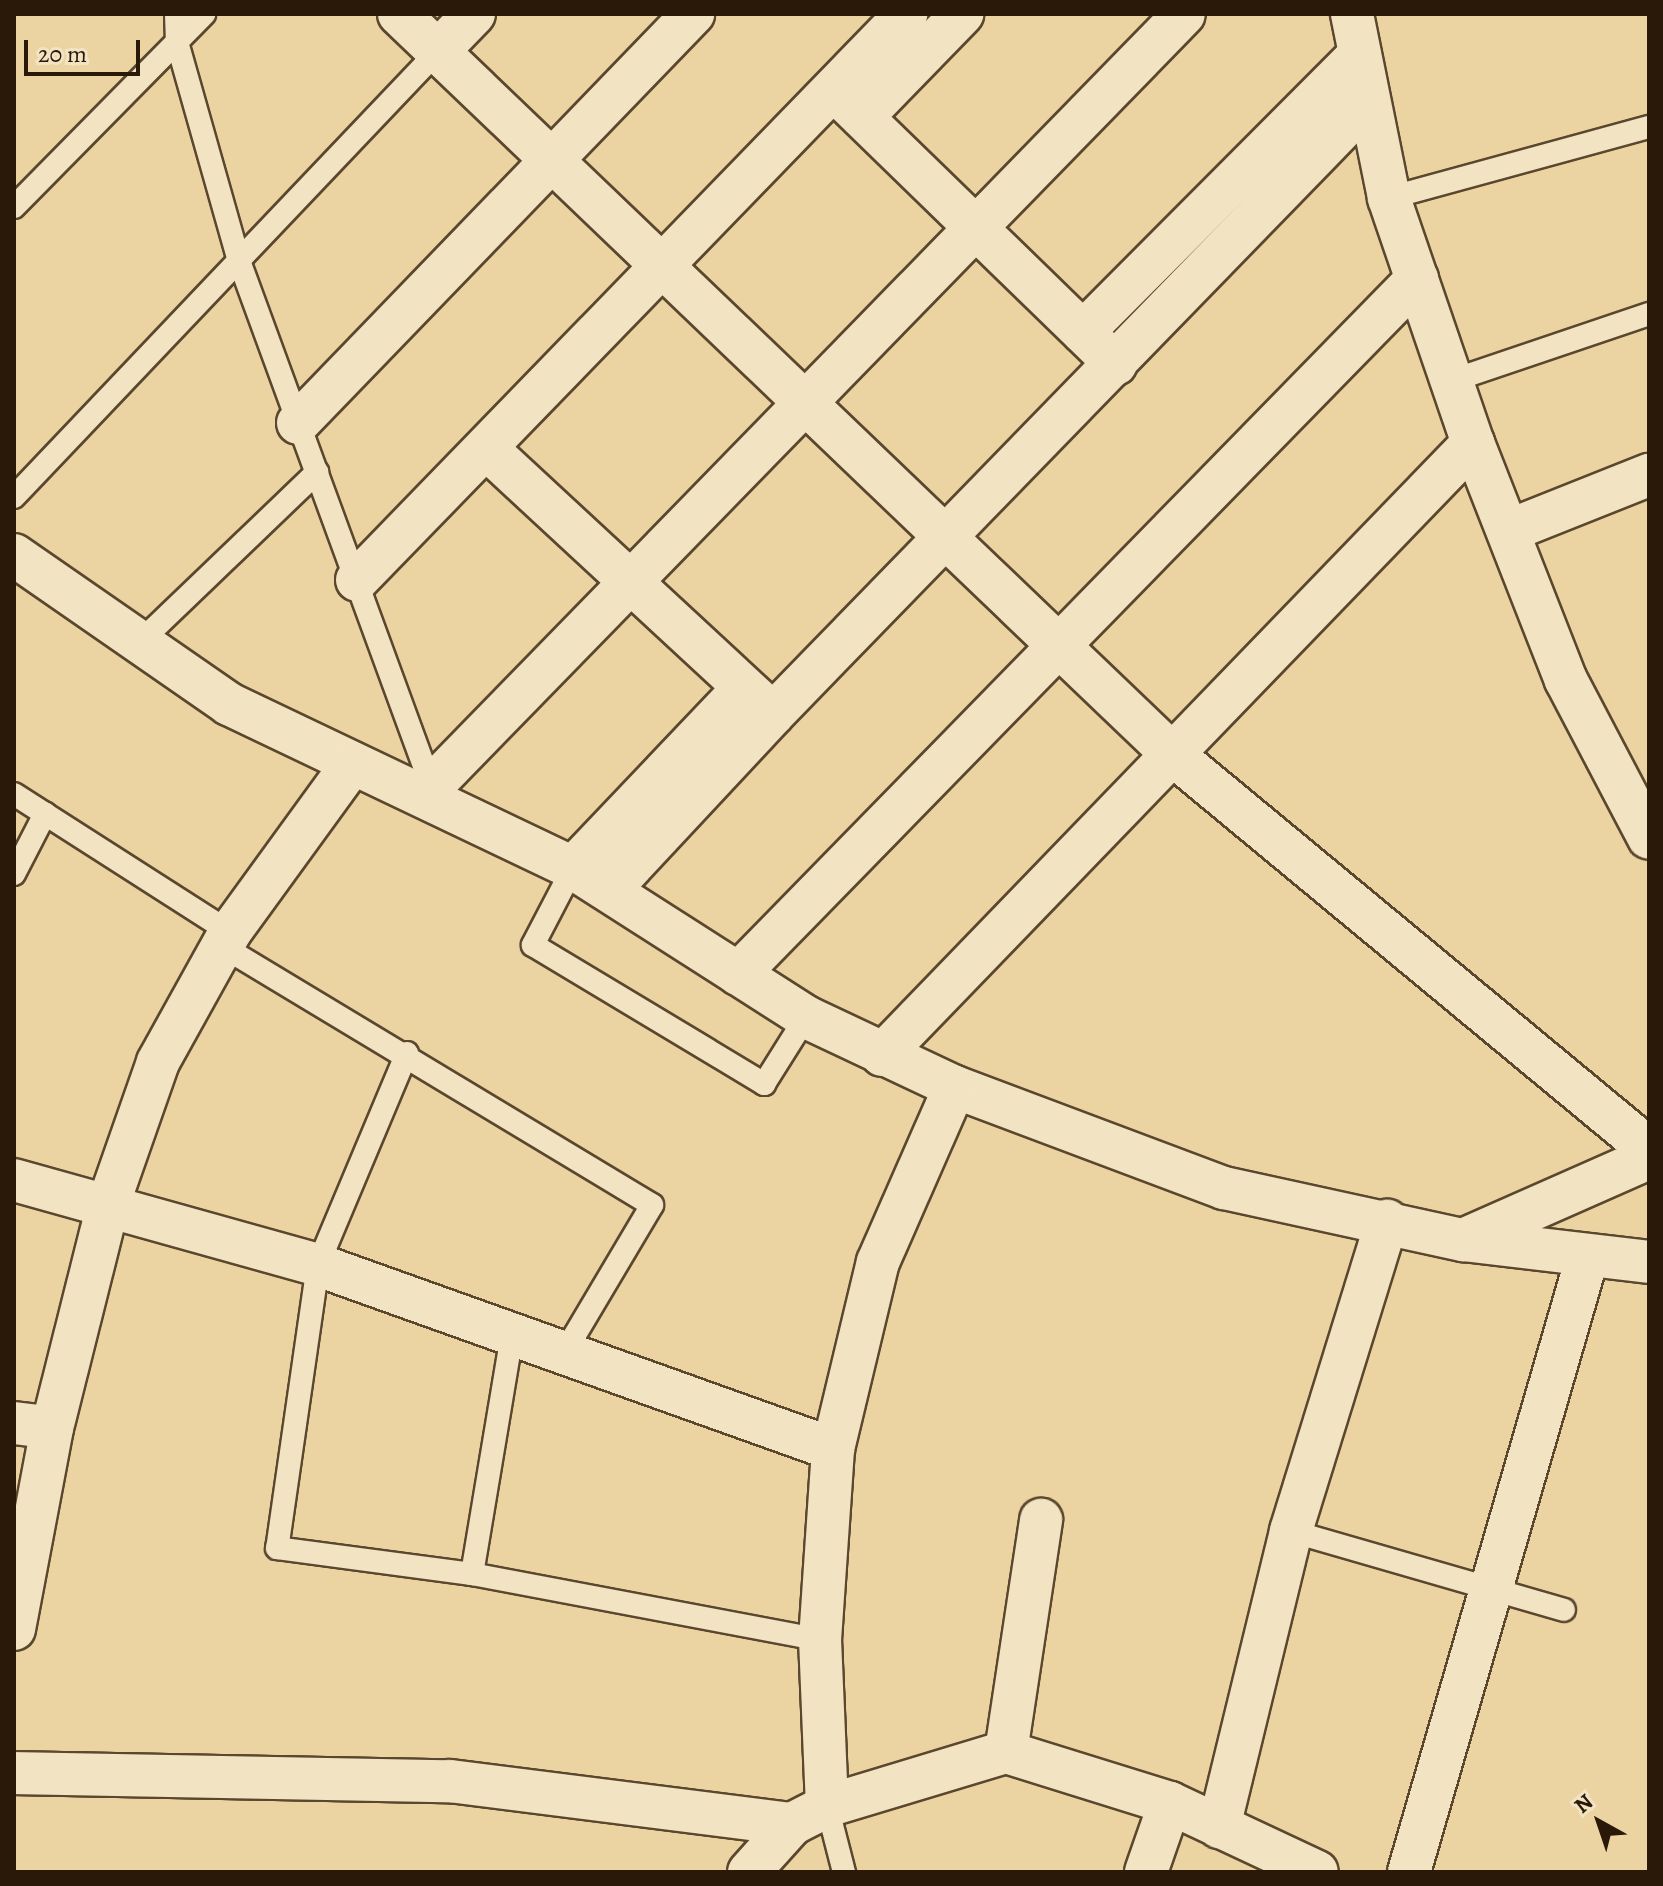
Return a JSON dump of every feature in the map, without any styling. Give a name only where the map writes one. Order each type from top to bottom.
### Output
[{"type":"street","points":[[399,14],[1172,754],[1649,1149]]},
{"type":"street","points":[[437,52],[474,14]]},
{"type":"street","points":[[298,423],[693,14]]},
{"type":"street","points":[[848,103],[906,14]]},
{"type":"street","points":[[357,580],[664,269],[848,103],[962,14]]},
{"type":"street","points":[[427,790],[1184,14]]},
{"type":"street","points":[[1352,14],[1389,198],[1473,443],[1566,680],[1649,838]]},
{"type":"street","points":[[1083,332],[1360,54]]},
{"type":"street","points":[[573,868],[758,702],[948,538],[1369,101]]},
{"type":"street","points":[[848,103],[1116,364]]},
{"type":"street","points":[[738,974],[1055,642],[1417,279]]},
{"type":"street","points":[[882,1055],[1473,443]]},
{"type":"street","points":[[487,449],[626,585],[758,702]]},
{"type":"street","points":[[1508,531],[1649,475]]},
{"type":"street","points":[[14,555],[142,640],[229,704],[352,764],[427,790],[610,889],[806,1017],[955,1087],[1224,1188],[1387,1221],[1463,1240],[1587,1258],[1649,1262]]},
{"type":"street","points":[[610,889],[758,702]]},
{"type":"street","points":[[14,1629],[33,1426],[158,1062],[226,939],[352,764]]},
{"type":"street","points":[[749,1872],[810,1815],[833,1449],[873,1277],[955,1087]]},
{"type":"street","points":[[1463,1240],[1649,1158]]},
{"type":"street","points":[[14,1180],[318,1265],[833,1449]]},
{"type":"street","points":[[1219,1827],[1291,1531],[1387,1221]]},
{"type":"street","points":[[1409,1872],[1488,1588],[1587,1258]]},
{"type":"street","points":[[1006,1752],[1041,1520]]},
{"type":"street","points":[[14,1773],[450,1781],[810,1815],[1006,1752],[1170,1803],[1317,1872]]},
{"type":"street","points":[[1146,1872],[1170,1803]]},
{"type":"lane","points":[[176,14],[177,42],[238,258],[357,580],[427,790]]},
{"type":"lane","points":[[14,207],[204,14]]},
{"type":"lane","points":[[14,497],[437,52]]},
{"type":"lane","points":[[1389,198],[1649,127]]},
{"type":"lane","points":[[1451,381],[1649,314]]},
{"type":"lane","points":[[142,640],[317,472]]},
{"type":"lane","points":[[14,794],[226,939],[652,1205],[564,1353]]},
{"type":"lane","points":[[14,874],[45,814]]},
{"type":"lane","points":[[573,868],[533,945],[764,1084],[806,1017]]},
{"type":"lane","points":[[407,1053],[318,1265],[277,1548],[472,1574],[820,1640]]},
{"type":"lane","points":[[472,1574],[512,1336]]},
{"type":"lane","points":[[1291,1531],[1564,1610]]},
{"type":"lane","points":[[810,1815],[844,1872]]}]
